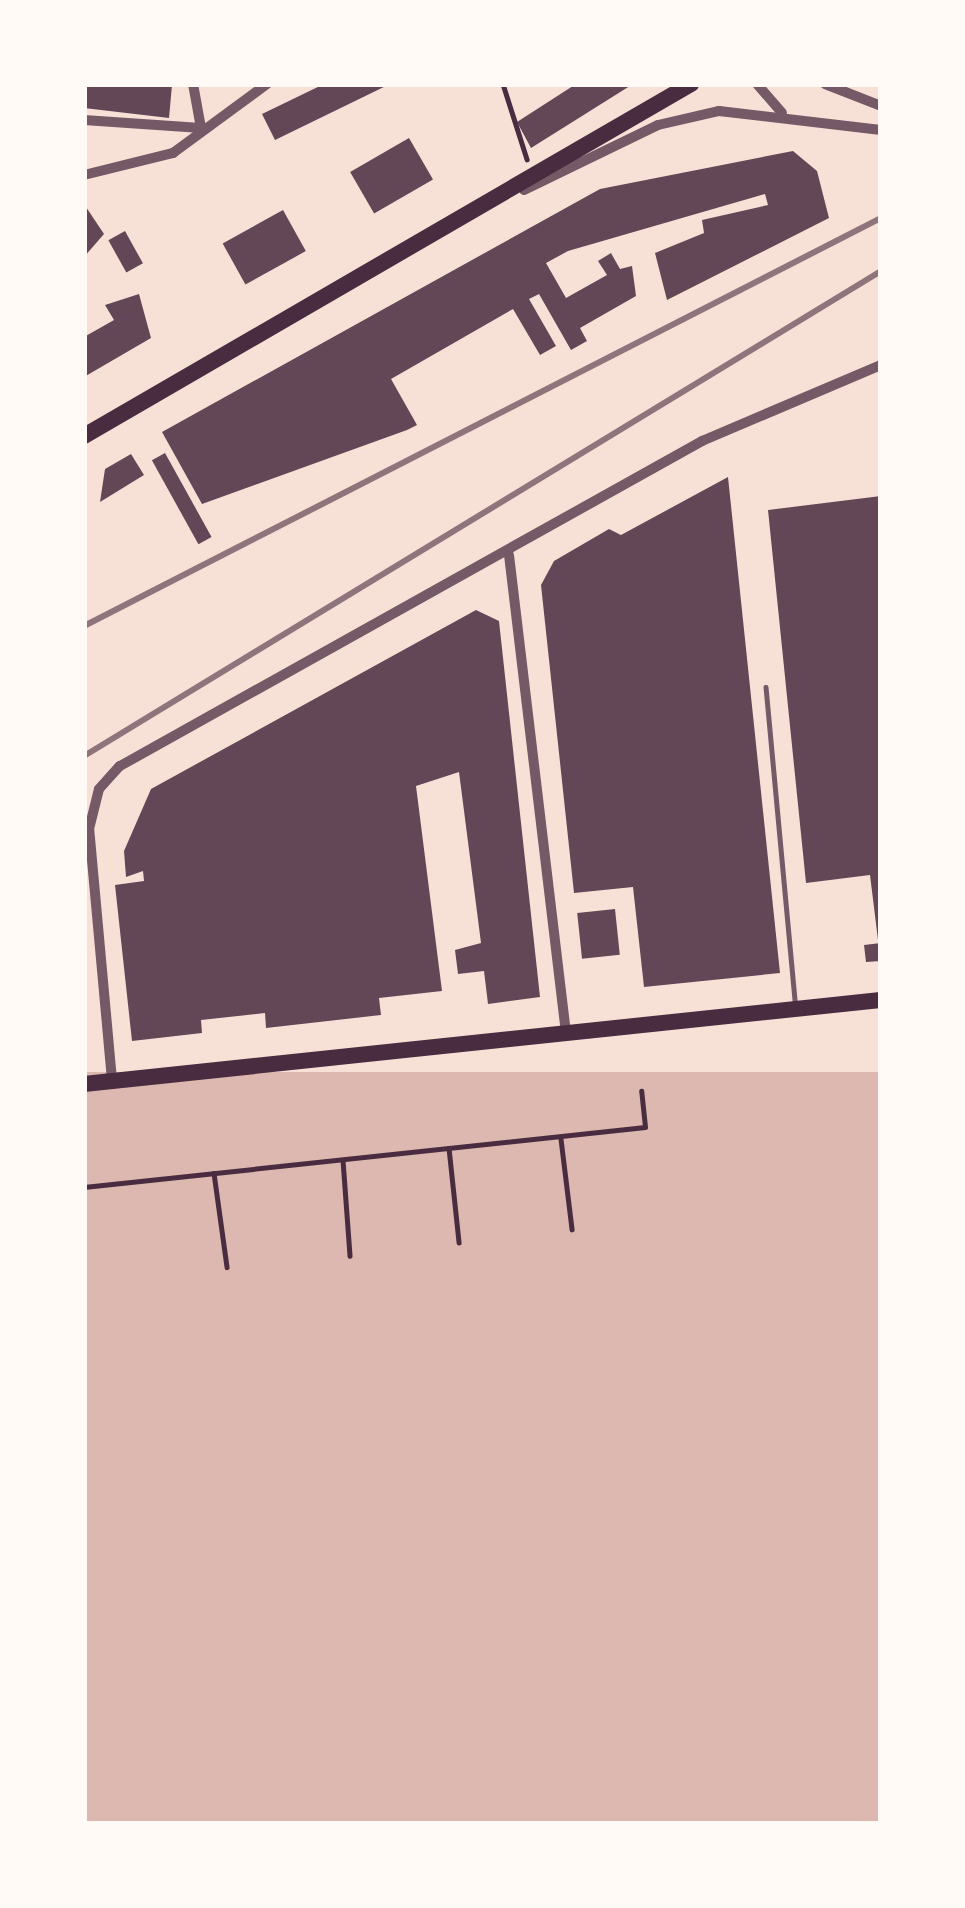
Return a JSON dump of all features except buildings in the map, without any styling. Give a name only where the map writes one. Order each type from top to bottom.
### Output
[{"type":"main road","points":[[84,448],[91,432],[692,84]]},
{"type":"main road","points":[[84,1084],[881,1000]]},
{"type":"street","points":[[193,84],[201,128]]},
{"type":"street","points":[[84,176],[173,153],[267,84]]},
{"type":"street","points":[[758,84],[782,113]]},
{"type":"street","points":[[826,84],[881,106]]},
{"type":"street","points":[[450,225],[658,125],[782,113],[881,130]]},
{"type":"street","points":[[84,120],[201,128]]},
{"type":"street","points":[[112,1080],[89,829],[99,789],[120,766],[509,554],[702,441],[881,365]]},
{"type":"street","points":[[509,554],[566,1031]]},
{"type":"lane","points":[[766,687],[796,1008]]},
{"type":"path","points":[[503,84],[533,176]]},
{"type":"path","points":[[84,1187],[645,1127],[641,1091]]},
{"type":"path","points":[[561,1136],[572,1228]]},
{"type":"path","points":[[449,1148],[459,1242]]},
{"type":"path","points":[[343,1160],[350,1256]]},
{"type":"path","points":[[214,1173],[226,1267]]},
{"type":"shaded area","points":[[84,1072],[881,1072],[881,1824],[84,1824]]},
{"type":"railway","points":[[84,626],[881,218]]},
{"type":"railway","points":[[84,756],[881,271]]}]
